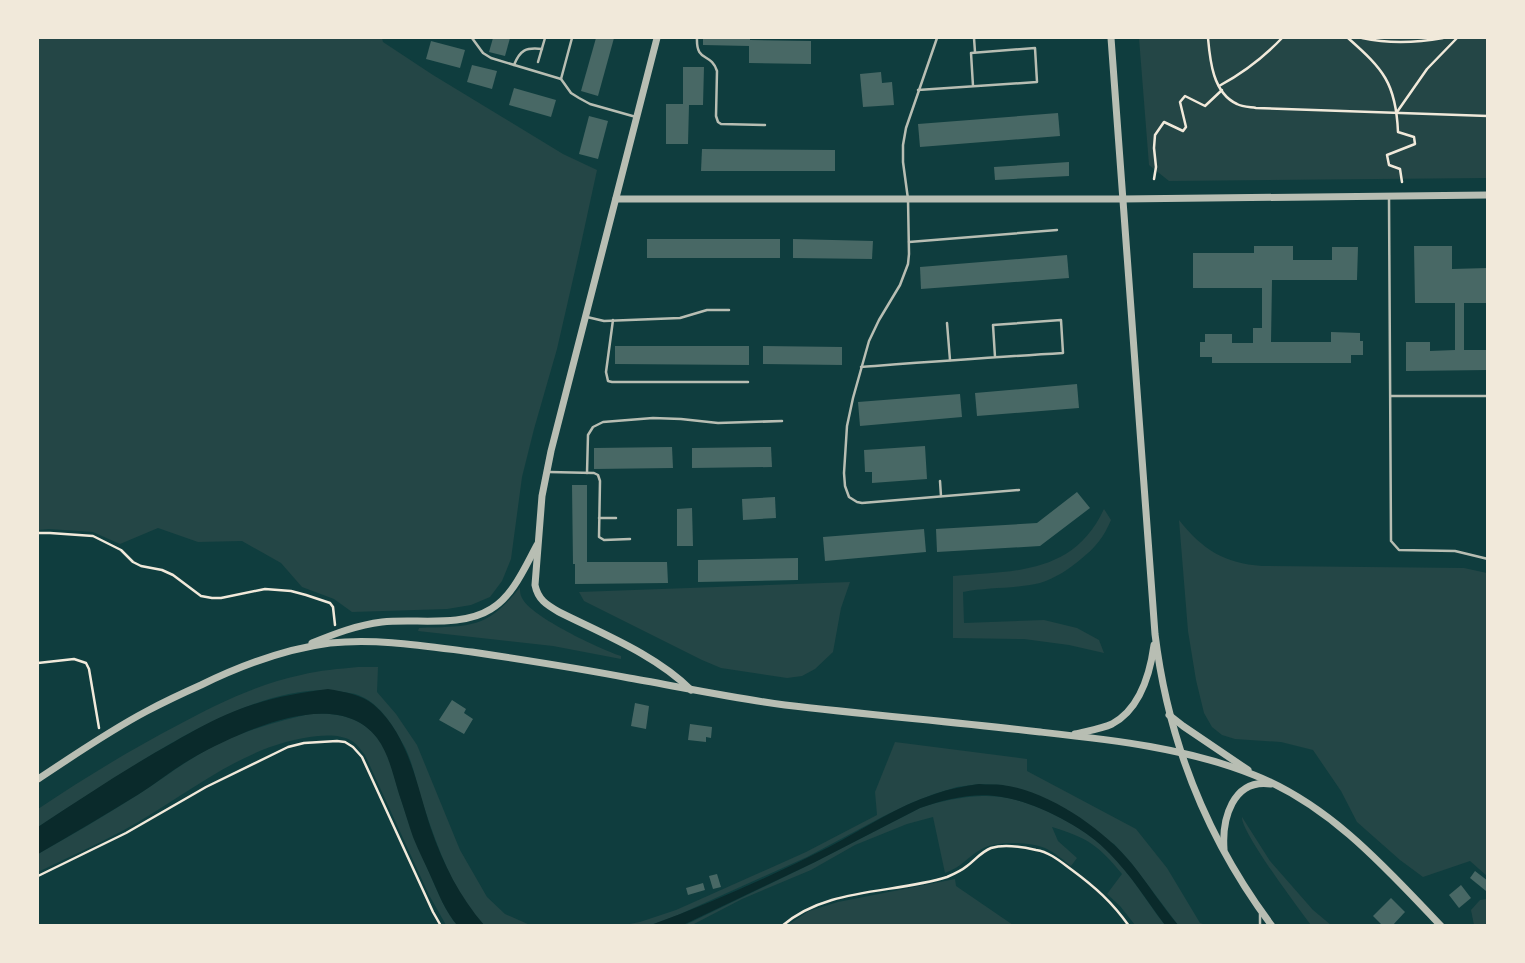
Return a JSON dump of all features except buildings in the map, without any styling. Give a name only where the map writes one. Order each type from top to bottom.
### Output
[{"type":"street","points":[[657,38],[546,472],[542,496],[535,585],[539,597],[545,604],[655,661],[679,678],[691,690]]},
{"type":"street","points":[[1111,38],[1155,634],[1159,663],[1169,715],[1180,752],[1195,791],[1224,852],[1272,926]]},
{"type":"street","points":[[616,199],[1123,199],[1488,195]]},
{"type":"street","points":[[38,779],[146,711],[229,672],[262,659],[300,648],[336,634],[382,622],[455,620],[478,616],[504,599],[518,580],[538,542]]},
{"type":"street","points":[[1070,735],[1111,724],[1126,714],[1140,695],[1153,653],[1155,634]]},
{"type":"street","points":[[300,648],[345,642],[390,642],[502,656],[786,705],[1070,735],[1180,752],[1254,775],[1309,804],[1370,853],[1441,926]]},
{"type":"street","points":[[1169,715],[1254,775]]},
{"type":"street","points":[[1224,852],[1223,834],[1226,816],[1238,794],[1256,784],[1276,785]]},
{"type":"lane","points":[[472,38],[483,53],[491,58],[560,78],[571,93],[584,101],[636,118]]},
{"type":"lane","points":[[538,62],[545,38]]},
{"type":"lane","points":[[560,78],[572,38]]},
{"type":"lane","points":[[697,38],[698,51],[710,60],[717,71],[716,116],[718,122],[721,124],[765,125]]},
{"type":"lane","points":[[937,38],[918,90],[906,128],[903,145],[903,162],[908,199],[909,254],[904,276],[874,329],[861,367],[850,410],[846,438],[844,479],[849,497],[862,503],[1019,490]]},
{"type":"lane","points":[[974,38],[975,52]]},
{"type":"lane","points":[[918,90],[1037,82],[1035,48],[970,52],[973,86]]},
{"type":"lane","points":[[514,65],[519,53],[524,50],[542,49]]},
{"type":"lane","points":[[1388,196],[1391,541],[1399,550],[1455,551],[1488,559]]},
{"type":"lane","points":[[909,242],[1057,230]]},
{"type":"lane","points":[[586,317],[604,321],[680,318],[707,310],[728,310]]},
{"type":"lane","points":[[613,320],[606,372],[608,381],[748,382]]},
{"type":"lane","points":[[861,367],[1063,352],[1061,320],[993,325],[995,357]]},
{"type":"lane","points":[[947,323],[950,360]]},
{"type":"lane","points":[[1390,396],[1488,396]]},
{"type":"lane","points":[[587,472],[588,434],[593,427],[603,422],[653,418],[718,423],[782,421]]},
{"type":"lane","points":[[546,472],[587,472],[598,475],[600,481],[598,533],[601,539],[630,539]]},
{"type":"lane","points":[[940,481],[941,496]]},
{"type":"lane","points":[[599,518],[616,518]]},
{"type":"lane","points":[[1260,910],[1260,926]]},
{"type":"path","points":[[1208,38],[1210,63],[1219,86],[1228,98],[1238,105],[1256,108],[1488,116]]},
{"type":"path","points":[[1219,86],[1247,70],[1282,38]]},
{"type":"path","points":[[1348,38],[1369,56],[1390,86],[1397,112],[1398,132],[1414,137],[1415,144],[1387,155],[1389,165],[1400,169],[1402,182]]},
{"type":"path","points":[[1362,38],[1401,43],[1443,38]]},
{"type":"path","points":[[1397,112],[1427,69],[1457,38]]},
{"type":"path","points":[[1154,179],[1156,167],[1155,135],[1164,122],[1183,131],[1186,127],[1180,102],[1184,96],[1205,106],[1222,90]]},
{"type":"path","points":[[38,534],[93,536],[121,550],[133,562],[141,566],[162,570],[173,576],[202,596],[221,598],[264,589],[291,592],[330,603],[333,607],[336,634]]},
{"type":"path","points":[[38,663],[74,658],[86,664],[89,669],[101,738]]},
{"type":"path","points":[[38,876],[126,833],[183,799],[257,761],[304,743],[337,741],[345,742],[353,747],[362,758],[441,926]]},
{"type":"path","points":[[782,926],[799,912],[820,904],[856,894],[916,884],[957,873],[983,852],[990,848],[999,847],[1028,848],[1050,855],[1099,891],[1115,907],[1129,926]]},
{"type":"shaded area","points":[[38,38],[382,38],[383,42],[433,75],[563,154],[597,170],[557,349],[522,477],[511,559],[502,581],[490,597],[471,605],[447,609],[352,612],[334,599],[302,587],[281,563],[242,541],[198,542],[158,528],[120,544],[93,532],[38,530]]},
{"type":"shaded area","points":[[1139,38],[1487,38],[1487,178],[1169,181],[1149,165]]},
{"type":"shaded area","points":[[1104,509],[1111,520],[1102,537],[1086,555],[1062,573],[1046,581],[1031,585],[963,592],[964,623],[1044,620],[1077,628],[1099,640],[1104,653],[1069,645],[1024,639],[953,638],[953,576],[1020,570],[1040,565],[1059,557],[1076,546],[1091,530]]},
{"type":"shaded area","points":[[1179,520],[1206,547],[1236,562],[1262,566],[1464,568],[1487,573],[1487,876],[1470,861],[1423,877],[1400,860],[1357,822],[1341,791],[1313,750],[1281,742],[1235,739],[1222,735],[1212,727],[1204,713],[1196,680],[1188,631]]},
{"type":"shaded area","points":[[850,582],[841,608],[833,652],[815,669],[802,676],[787,678],[721,668],[584,601],[579,592]]},
{"type":"shaded area","points":[[520,587],[522,598],[538,614],[567,632],[621,656],[621,659],[553,646],[418,631],[419,628],[451,627],[476,623],[497,611]]},
{"type":"shaded area","points":[[358,667],[378,667],[377,692],[396,714],[417,745],[460,850],[487,897],[505,914],[530,925],[484,925],[469,908],[459,893],[441,853],[421,798],[411,763],[395,729],[372,703],[352,693],[316,690],[288,694],[230,713],[175,741],[38,827],[38,809],[124,755],[208,710],[253,689],[285,679],[315,672]]},
{"type":"shaded area","points":[[328,689],[352,694],[369,701],[386,717],[396,731],[410,762],[441,855],[460,892],[484,925],[457,925],[453,920],[440,897],[413,837],[385,751],[377,738],[360,723],[338,715],[314,714],[288,718],[262,726],[215,746],[189,760],[139,794],[38,854],[38,827],[156,752],[204,725],[246,707],[281,697]]},
{"type":"shaded area","points":[[314,713],[340,715],[355,720],[369,729],[381,742],[391,765],[403,807],[423,858],[449,915],[457,925],[446,925],[429,895],[365,755],[352,741],[335,736],[318,736],[291,741],[265,749],[217,773],[124,830],[38,872],[38,854],[114,810],[186,762],[221,743],[251,730]]},
{"type":"shaded area","points":[[895,742],[1027,759],[1027,771],[1136,829],[1167,868],[1200,923],[1206,925],[1178,925],[1132,864],[1114,844],[1003,785],[979,784],[957,787],[911,803],[807,857],[678,915],[651,925],[619,926],[640,922],[676,910],[806,852],[877,815],[875,792]]},
{"type":"shaded area","points":[[979,784],[1019,788],[1056,803],[1090,825],[1132,864],[1178,925],[1165,925],[1124,870],[1109,853],[1087,834],[1045,810],[1030,804],[1002,797],[981,795],[950,799],[920,808],[815,862],[683,925],[651,925],[719,898],[785,868],[829,847],[907,805],[946,791]]},
{"type":"shaded area","points":[[982,796],[1001,797],[1029,804],[1059,817],[1087,834],[1117,860],[1165,925],[1135,925],[1120,906],[1107,894],[1122,874],[1092,844],[1075,835],[1052,827],[1058,841],[1077,858],[1071,866],[1045,848],[1030,844],[1003,843],[980,850],[956,868],[945,873],[933,817],[907,824],[855,845],[811,870],[742,899],[692,925],[683,926],[815,862],[920,808],[950,800]]},
{"type":"shaded area","points":[[1242,817],[1270,861],[1313,910],[1331,925],[1311,925],[1260,854],[1244,825]]},
{"type":"shaded area","points":[[955,879],[956,886],[1013,925],[788,925],[809,911],[838,902]]},
{"type":"shaded area","points":[[1487,899],[1487,925],[1474,925],[1471,910],[1480,900]]}]
